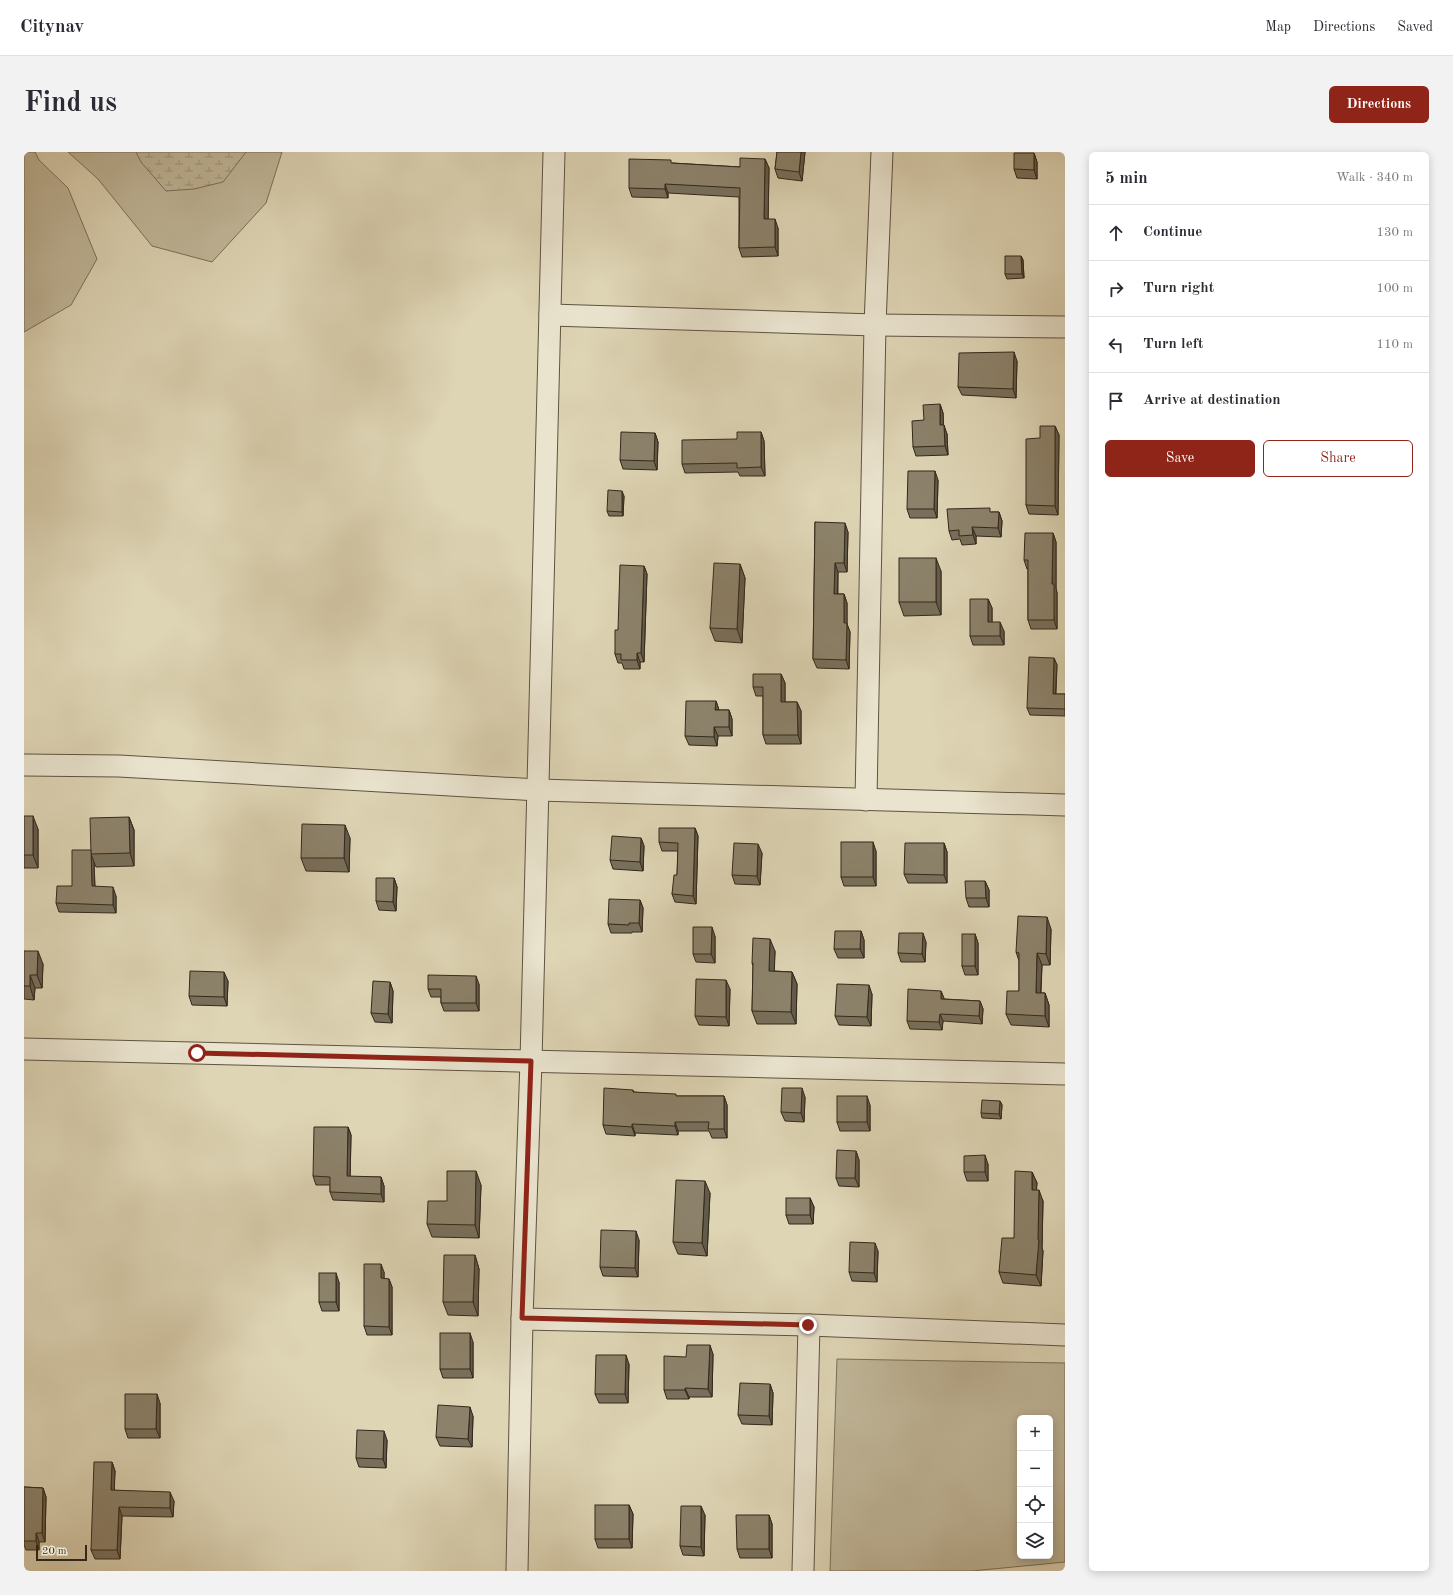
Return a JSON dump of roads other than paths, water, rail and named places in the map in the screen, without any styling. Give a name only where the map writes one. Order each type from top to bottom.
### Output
[{"type":"street","points":[[517,1571],[522,1318],[531,1061],[554,152]]},
{"type":"street","points":[[866,800],[875,325],[882,152]]},
{"type":"street","points":[[550,315],[875,325],[1065,327]]},
{"type":"street","points":[[24,765],[119,766],[538,790],[1065,805]]},
{"type":"street","points":[[24,1049],[1065,1074]]},
{"type":"street","points":[[522,1318],[808,1325],[1065,1335]]},
{"type":"street","points":[[803,1571],[808,1325]]}]
